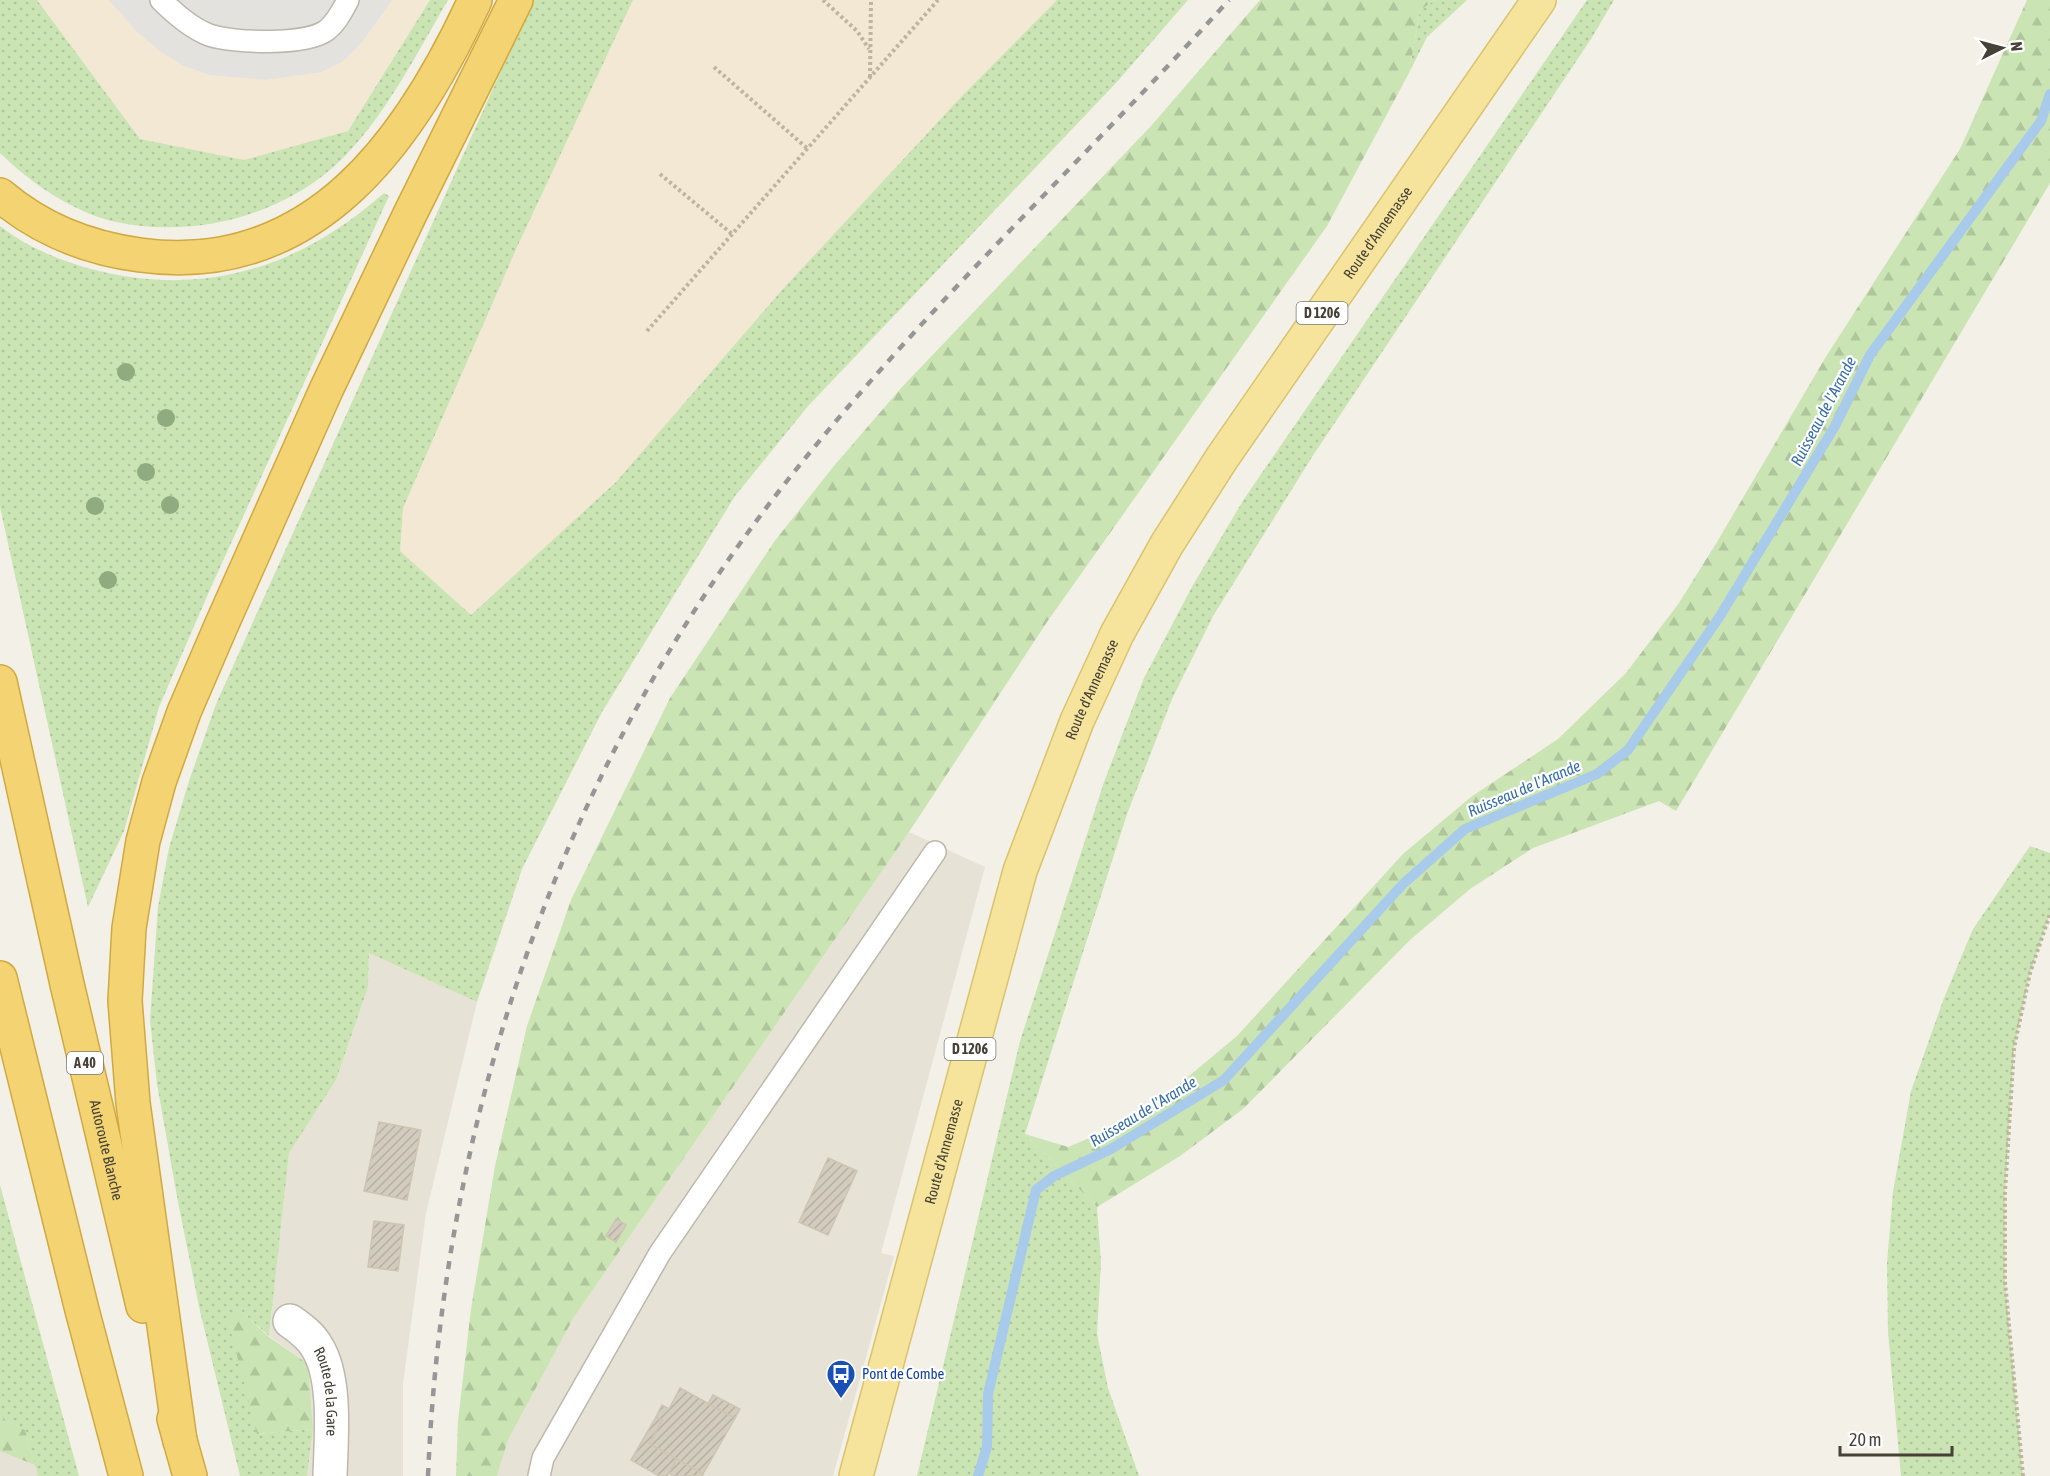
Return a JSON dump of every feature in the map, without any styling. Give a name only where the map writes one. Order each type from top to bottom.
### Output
[{"type":"highway","points":[[0,195],[58,233],[84,244],[119,252],[186,258],[219,256],[257,245],[291,231],[322,213],[349,190],[376,161],[415,112],[459,36],[476,0]]},
{"type":"highway","points":[[180,1441],[133,1103],[126,1013],[129,928],[144,841],[159,782],[184,711],[221,626],[336,369],[516,0]]},
{"type":"highway","name":"Autoroute Blanche","points":[[0,682],[106,1152],[190,1476]]},
{"type":"highway","points":[[0,978],[79,1298],[125,1472]]},
{"type":"main road","name":"Route d'Annemasse","points":[[856,1476],[1017,881],[1077,721],[1117,634],[1156,564],[1222,458],[1539,0]]},
{"type":"street","name":"Route de la Gare","points":[[290,1321],[317,1346],[325,1366],[330,1405],[330,1476]]},
{"type":"lane","points":[[161,0],[198,30],[230,40],[288,39],[320,34],[335,22],[348,0]]},
{"type":"lane","points":[[539,1476],[543,1458],[660,1253],[935,852]]},
{"type":"path","points":[[823,0],[857,31],[870,51]]},
{"type":"path","points":[[870,77],[871,0]]},
{"type":"path","points":[[647,331],[938,0]]},
{"type":"path","points":[[714,67],[808,149]]},
{"type":"path","points":[[660,174],[732,234]]},
{"type":"path","points":[[2023,1476],[2005,1282],[2005,1192],[2014,1048],[2030,973],[2050,914]]},
{"type":"shaded area","points":[[37,0],[430,0],[348,131],[244,160],[140,139]]},
{"type":"shaded area","points":[[109,0],[392,0],[360,45],[342,62],[321,72],[266,80],[210,75],[184,66],[161,52],[135,30]]},
{"type":"shaded area","points":[[633,0],[1057,0],[963,95],[782,290],[616,482],[471,615],[400,551],[403,508],[518,245]]},
{"type":"shaded area","points":[[909,832],[985,867],[881,1253],[894,1256],[833,1476],[497,1476],[508,1440],[574,1317]]},
{"type":"shaded area","points":[[369,953],[477,1002],[426,1213],[403,1384],[403,1476],[307,1476],[313,1429],[308,1364],[269,1336],[289,1152],[336,1080],[368,987]]},
{"type":"shaded area","points":[[0,1418],[25,1430],[38,1476],[0,1476]]},
{"type":"green space","points":[[0,0],[37,0],[140,139],[244,160],[348,131],[430,0],[448,0],[389,101],[361,138],[323,176],[269,207],[209,224],[178,227],[116,222],[84,211],[53,195],[0,153]]},
{"type":"green space","points":[[533,0],[633,0],[518,245],[403,508],[400,551],[471,615],[616,482],[782,290],[963,95],[1057,0],[1188,0],[1116,83],[809,405],[735,496],[602,712],[522,869],[477,1002],[369,953],[368,987],[336,1080],[289,1153],[269,1336],[241,1311],[257,1434],[313,1429],[307,1476],[240,1476],[200,1311],[157,1084],[150,1020],[158,907],[169,848],[216,704]]},
{"type":"green space","points":[[1260,0],[1435,0],[1420,10],[1409,73],[1327,226],[1047,622],[909,832],[574,1317],[508,1440],[497,1476],[456,1476],[458,1421],[471,1309],[495,1166],[527,1026],[571,900],[670,698],[774,542],[833,467],[902,387],[1151,126]]},
{"type":"green space","points":[[1435,0],[1467,0],[1427,37],[1409,73],[1420,10]]},
{"type":"green space","points":[[1587,0],[1614,0],[1591,39],[1312,457],[1213,616],[1172,699],[1127,814],[1025,1134],[1097,1207],[1101,1262],[1097,1334],[1108,1388],[1139,1476],[917,1476],[1020,1041],[1104,782],[1144,678],[1193,585],[1244,499]]},
{"type":"green space","points":[[2027,0],[2050,0],[2050,183],[1676,811],[1659,801],[1533,848],[1470,889],[1410,940],[1243,1109],[1180,1156],[1097,1207],[1025,1134],[1068,1147],[1126,1123],[1171,1091],[1237,1036],[1403,854],[1471,797],[1558,739],[1626,673],[1679,603],[1827,355],[1960,149]]},
{"type":"green space","points":[[384,193],[389,196],[159,707],[124,831],[88,907],[0,507],[0,226],[45,253],[95,270],[136,278],[175,280],[213,277],[250,270],[285,257],[319,240],[352,219]]},
{"type":"green space","points":[[2030,846],[2050,853],[2050,914],[2030,973],[2014,1048],[2005,1192],[2005,1282],[2023,1476],[1901,1476],[1888,1332],[1887,1263],[1893,1192],[1911,1091],[1944,998],[1973,929]]},
{"type":"green space","points":[[0,1185],[79,1476],[38,1476],[25,1430],[0,1417]]},
{"type":"green space","points":[[241,1311],[269,1337],[308,1364],[313,1429],[257,1434],[227,1316]]},
{"type":"green space","points":[[0,1417],[25,1430],[35,1465],[0,1451]]},
{"type":"building","points":[[379,1122],[421,1130],[407,1200],[364,1191]]},
{"type":"building","points":[[828,1158],[857,1171],[828,1235],[799,1222]]},
{"type":"building","points":[[616,1219],[626,1225],[616,1242],[606,1236]]},
{"type":"building","points":[[374,1221],[404,1225],[398,1271],[368,1267]]},
{"type":"building","points":[[680,1388],[735,1418],[703,1474],[649,1444],[662,1420],[656,1417],[662,1405],[669,1409]]},
{"type":"building","points":[[713,1395],[740,1409],[735,1418],[708,1404]]},
{"type":"building","points":[[656,1417],[662,1420],[649,1444],[677,1459],[667,1476],[659,1476],[631,1460]]},
{"type":"building","points":[[677,1459],[703,1474],[702,1476],[673,1476],[669,1473]]},
{"type":"waterway","name":"Ruisseau de l'Arande","points":[[978,1476],[987,1447],[988,1394],[1036,1190],[1054,1176],[1111,1149],[1224,1080],[1403,884],[1465,829],[1597,774],[1628,750],[1720,616],[1835,426],[1870,355],[2041,121],[2050,94]]},
{"type":"railway","points":[[428,1476],[438,1342],[458,1210],[488,1080],[527,953],[576,830],[635,711],[704,596],[783,486],[835,422],[945,299],[1229,0]]},
{"type":"place","name":"Pont de Combe","points":[[841,1400]]}]
